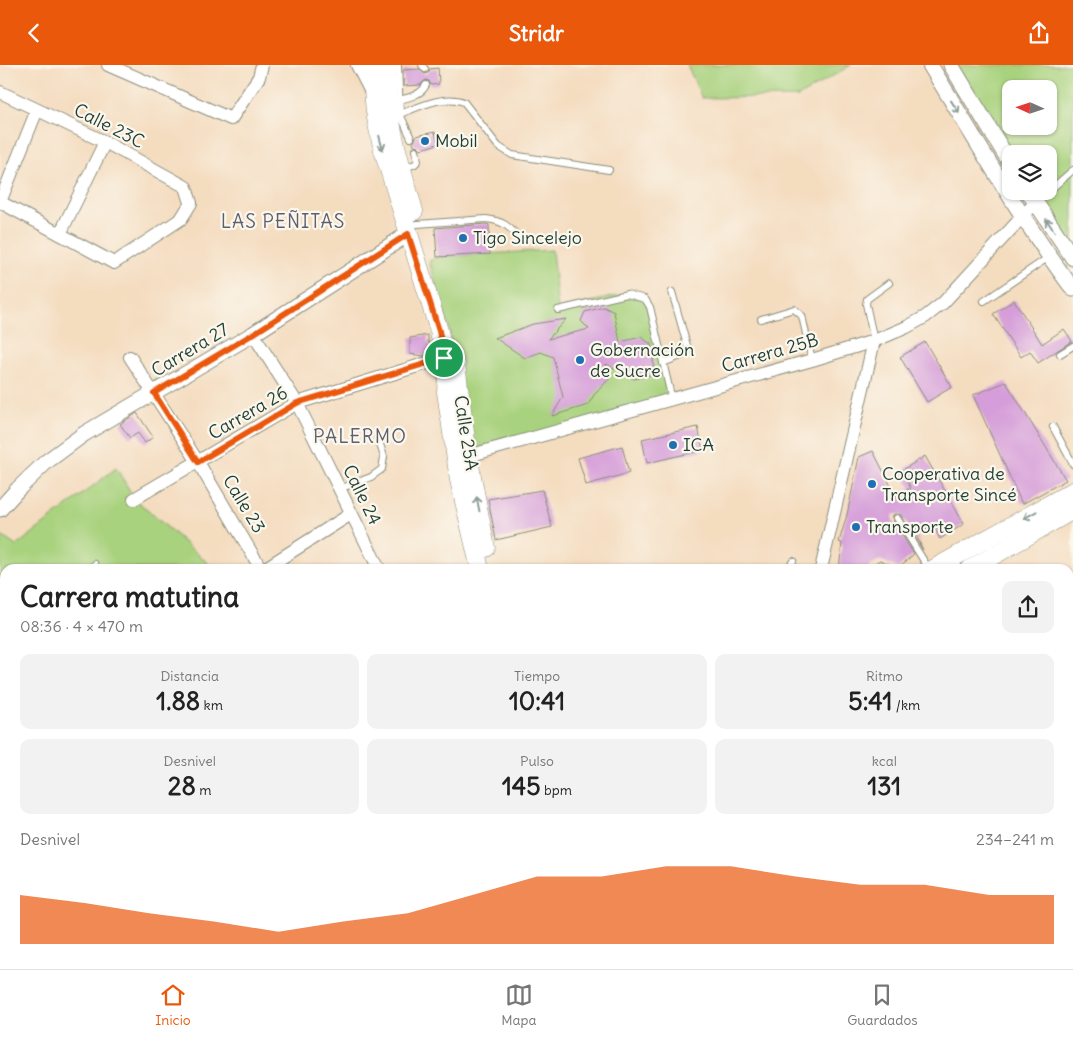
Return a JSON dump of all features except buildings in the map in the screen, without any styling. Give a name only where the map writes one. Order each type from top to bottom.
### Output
[{"type":"main road","points":[[373,65],[389,106]]},
{"type":"main road","name":"Calle 25A","points":[[387,65],[389,106],[413,229],[439,331],[447,377],[446,392],[459,480],[479,564]]},
{"type":"main road","name":"Calle 25A","points":[[389,106],[383,150],[449,328],[468,456],[491,564]]},
{"type":"main road","points":[[447,377],[452,391],[461,452],[464,457],[468,456]]},
{"type":"main road","points":[[948,564],[1073,491]]},
{"type":"main road","points":[[979,564],[1073,510]]},
{"type":"street","points":[[108,65],[122,68],[231,119],[258,77],[262,65]]},
{"type":"street","points":[[357,65],[389,106]]},
{"type":"street","points":[[930,65],[1049,257],[1073,289]]},
{"type":"street","points":[[951,65],[1002,149]]},
{"type":"street","name":"Calle 23C","points":[[0,92],[105,142],[186,187],[191,203],[181,219],[114,263],[60,234]]},
{"type":"street","points":[[36,110],[0,202],[60,234],[105,142]]},
{"type":"street","name":"Carrera 25B","points":[[468,456],[672,400],[874,341],[907,327],[925,317],[943,303],[1023,216],[1031,200]]},
{"type":"street","points":[[1034,200],[1073,259]]},
{"type":"street","name":"Carrera 27","points":[[0,509],[46,462],[84,434],[253,334],[413,229]]},
{"type":"street","name":"Calle 24","points":[[253,334],[297,403],[376,564]]},
{"type":"street","points":[[822,564],[874,341]]},
{"type":"street","name":"Calle 23","points":[[130,357],[198,462],[259,564]]},
{"type":"street","name":"Carrera 26","points":[[134,499],[297,403],[444,358]]},
{"type":"street","points":[[270,564],[351,513]]},
{"type":"lane","points":[[398,65],[389,106],[411,138]]},
{"type":"lane","points":[[389,106],[424,91],[426,85]]},
{"type":"lane","points":[[389,106],[457,99],[464,102],[498,146],[512,155],[609,170]]},
{"type":"lane","points":[[402,169],[415,164],[418,157],[416,150]]},
{"type":"lane","points":[[1057,184],[1073,170]]},
{"type":"lane","points":[[413,229],[486,219],[505,223],[521,239]]},
{"type":"lane","points":[[984,301],[1049,257]]},
{"type":"lane","points":[[874,341],[866,305],[867,299],[889,283]]},
{"type":"lane","points":[[663,363],[686,354],[688,349],[672,292]]},
{"type":"lane","points":[[558,310],[627,294],[646,299],[650,307],[672,400]]},
{"type":"lane","points":[[762,319],[794,309],[799,312],[802,316],[812,359]]},
{"type":"lane","points":[[1060,354],[1073,346]]},
{"type":"lane","points":[[1053,427],[1066,445],[1073,464]]},
{"type":"lane","points":[[339,489],[371,477],[382,469],[384,457],[378,438]]},
{"type":"lane","points":[[897,518],[926,564]]},
{"type":"green space","points":[[687,65],[851,65],[798,97],[702,98]]},
{"type":"green space","points":[[951,65],[1073,65],[1073,242],[1065,247],[1034,200],[1057,200],[1057,145],[1005,145]]},
{"type":"green space","points":[[552,250],[558,310],[616,296],[645,299],[672,400],[468,456],[449,328],[429,261],[437,257]]},
{"type":"green space","points":[[116,468],[135,499],[209,564],[0,564],[0,535],[16,546]]},
{"type":"place","name":"Mobil","points":[[425,141]]},
{"type":"place","name":"Tigo Sincelejo","points":[[463,238]]},
{"type":"place","name":"Gobernación de Sucre","points":[[580,360]]},
{"type":"place","name":"ICA","points":[[673,445]]},
{"type":"place","name":"Cooperativa de Transporte Sincé","points":[[872,484]]},
{"type":"place","name":"Transporte","points":[[856,527]]},
{"type":"district","name":"LAS PEÑITAS","points":[[283,221]]},
{"type":"district","name":"PALERMO","points":[[360,436]]},
{"type":"route","points":[[408,234],[439,331],[444,358],[297,403],[198,462],[154,393],[253,334],[408,234]]}]
